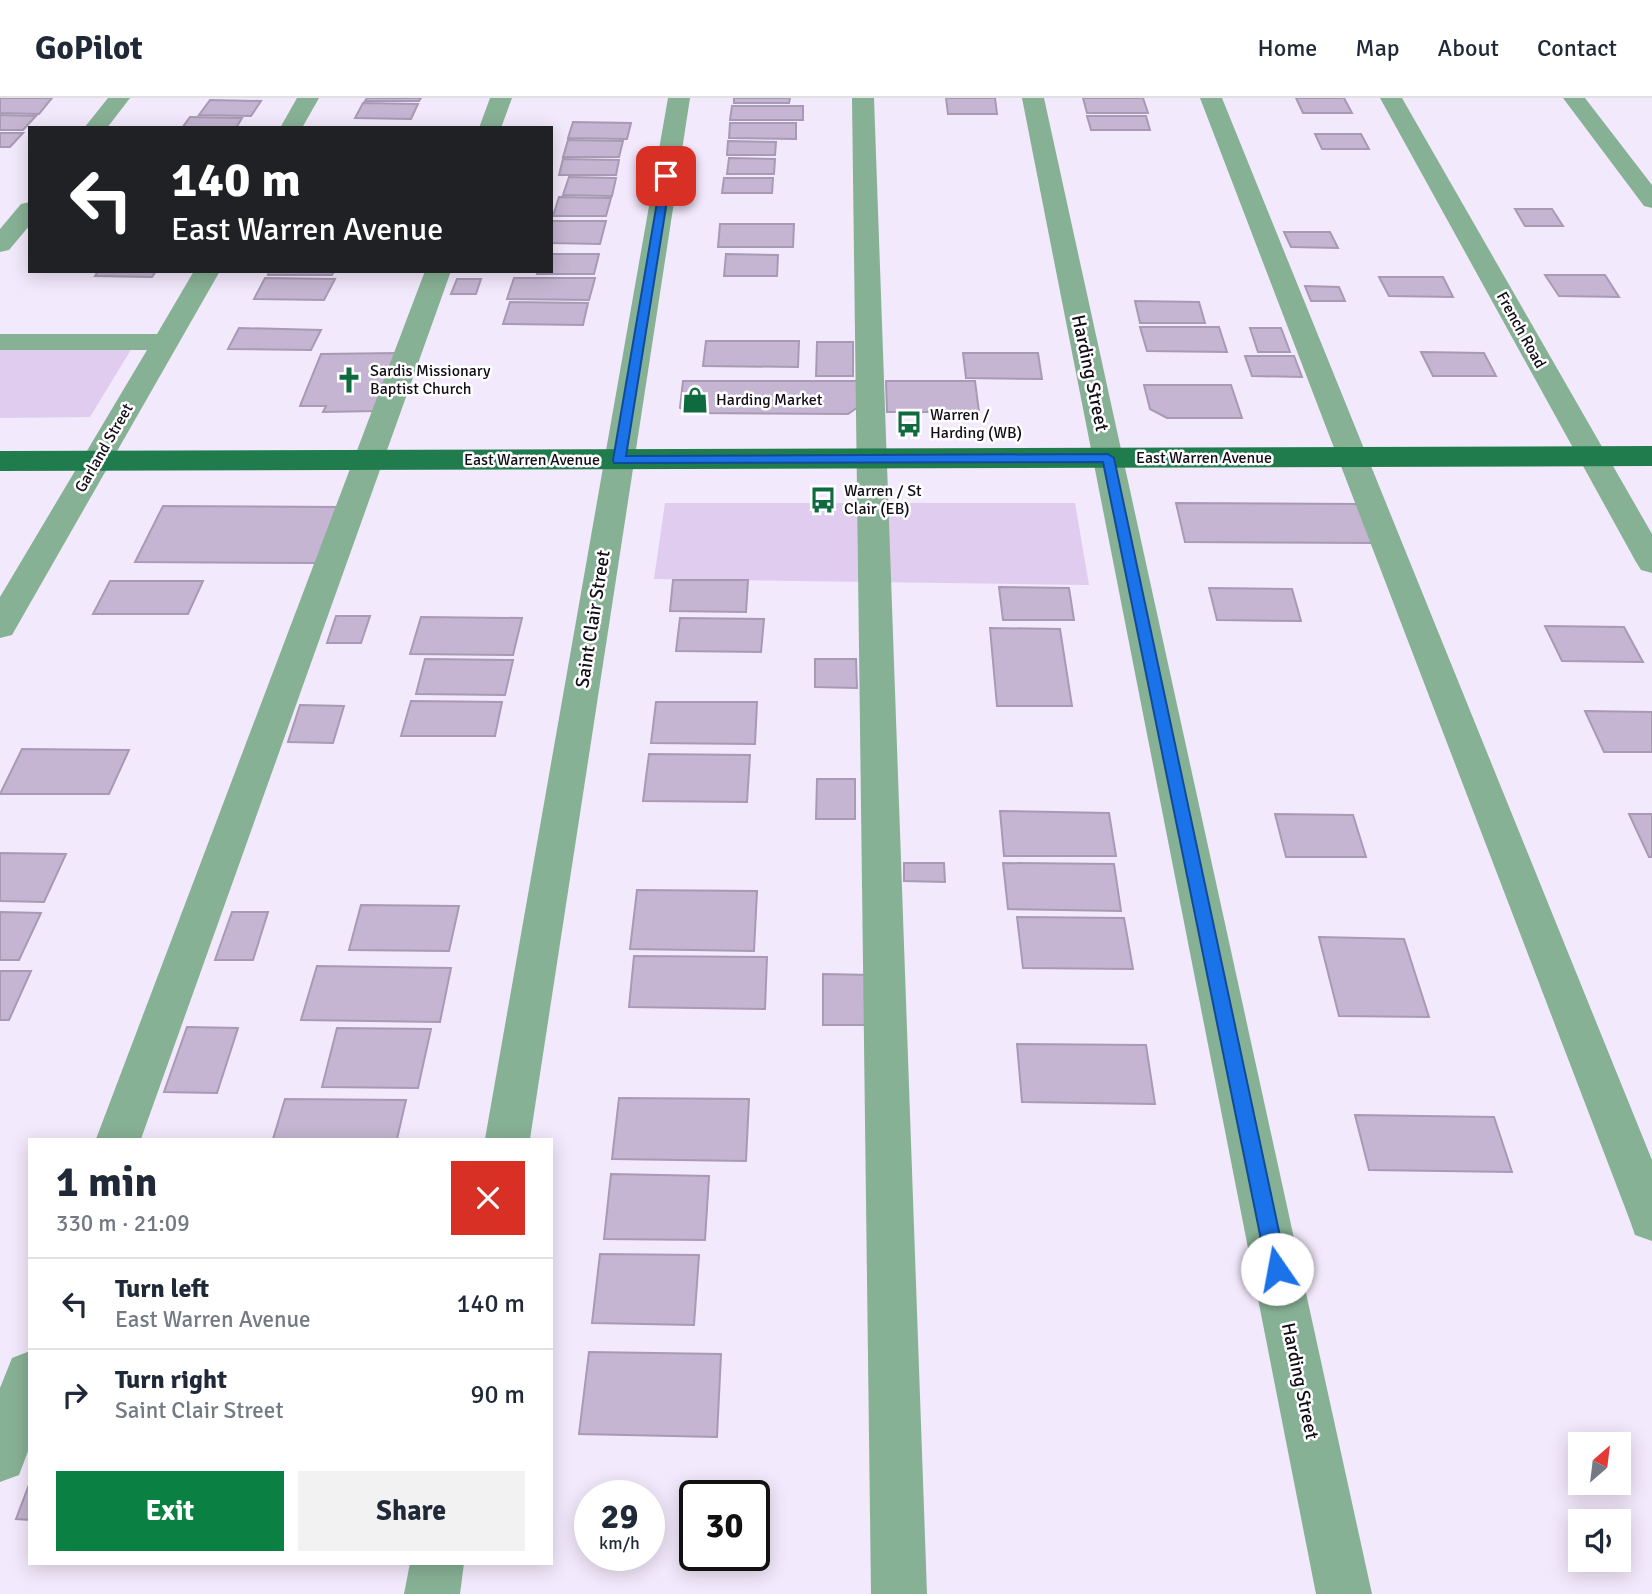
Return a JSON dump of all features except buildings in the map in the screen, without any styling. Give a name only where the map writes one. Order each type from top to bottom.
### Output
[{"type":"main road","name":"East Warren Avenue","points":[[0,461],[1652,456]]},
{"type":"street","points":[[97,126],[119,98]]},
{"type":"street","points":[[292,126],[309,98]]},
{"type":"street","points":[[491,126],[501,98]]},
{"type":"street","name":"Saint Clair Street","points":[[507,1138],[679,98]]},
{"type":"street","points":[[863,98],[899,1594]]},
{"type":"street","name":"Harding Street","points":[[1033,98],[1344,1594]]},
{"type":"street","points":[[1211,98],[1652,1218]]},
{"type":"street","name":"French Road","points":[[1391,98],[1652,562]]},
{"type":"street","points":[[1574,98],[1652,201]]},
{"type":"street","points":[[0,246],[28,211]]},
{"type":"street","name":"Garland Street","points":[[0,625],[206,273]]},
{"type":"street","points":[[118,1138],[437,273]]},
{"type":"street","points":[[0,342],[166,342]]},
{"type":"street","points":[[0,1456],[28,1381]]},
{"type":"street","points":[[432,1594],[437,1565]]},
{"type":"shaded area","points":[[0,348],[132,348],[90,417],[0,418]]},
{"type":"shaded area","points":[[665,503],[1075,503],[1089,585],[654,579]]},
{"type":"place","name":"Sardis Missionary Baptist Church","points":[[349,380]]},
{"type":"place","name":"Harding Market","points":[[695,400]]},
{"type":"place","name":"Warren / Harding (WB)","points":[[909,424]]},
{"type":"place","name":"Warren / St Clair (EB)","points":[[823,500]]},
{"type":"route","points":[[666,176],[619,460],[1108,458],[1277,1269]]}]
